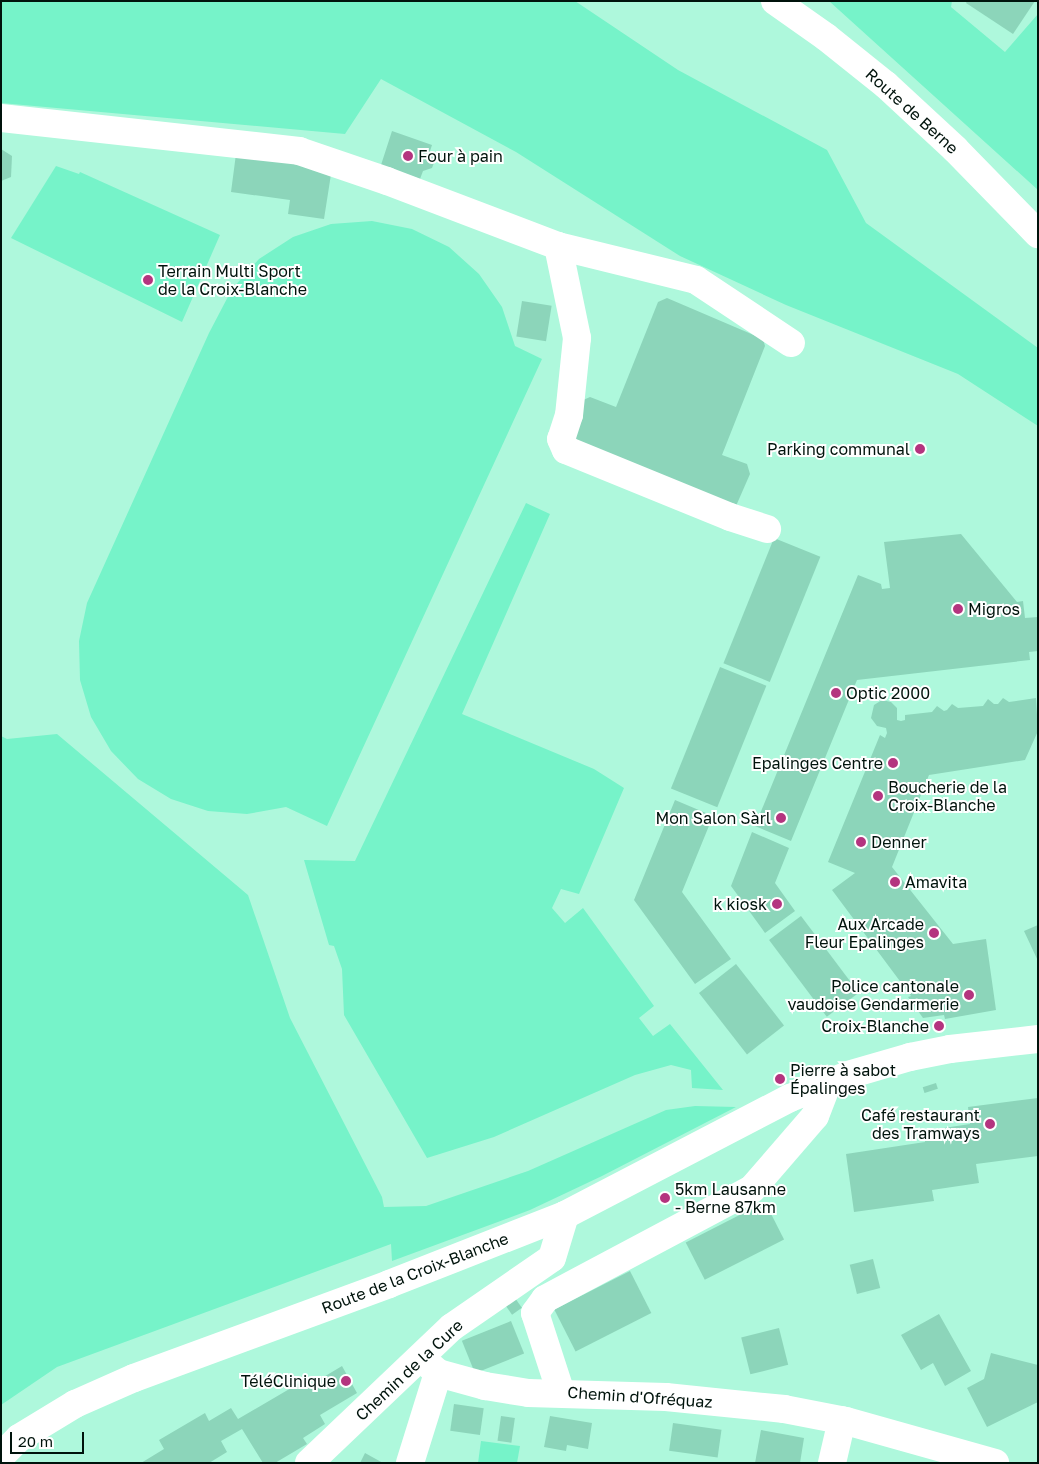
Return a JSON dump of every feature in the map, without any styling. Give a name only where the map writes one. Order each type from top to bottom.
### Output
[{"type":"street","name":"Route de Berne","points":[[774,1],[826,37],[886,85],[955,149],[1038,234]]},
{"type":"street","points":[[1,118],[298,151],[387,181],[558,246],[696,280],[791,344]]},
{"type":"street","points":[[558,246],[578,338],[569,415],[561,439],[566,450],[730,517],[767,528]]},
{"type":"street","name":"Route de la Croix-Blanche","points":[[1,1456],[19,1438],[75,1404],[134,1378],[389,1284],[565,1215],[754,1115],[828,1082],[869,1068],[930,1052],[1038,1039]]},
{"type":"street","points":[[561,1392],[535,1313],[545,1299],[752,1189],[815,1116],[828,1082]]},
{"type":"street","name":"Chemin de la Cure","points":[[309,1463],[429,1365],[452,1327],[552,1258],[565,1215]]},
{"type":"street","points":[[410,1463],[429,1365]]},
{"type":"street","name":"Chemin d'Ofréquaz","points":[[429,1365],[485,1386],[520,1392],[666,1397],[774,1408],[842,1420],[962,1459],[995,1463]]},
{"type":"street","points":[[832,1463],[842,1420]]},
{"type":"green space","points":[[1,1],[575,1],[678,70],[827,150],[866,223],[1038,348],[1038,426],[958,374],[786,305],[680,256],[516,152],[381,79],[345,134],[1,103]]},
{"type":"green space","points":[[829,1],[952,1],[951,7],[1005,52],[1038,14],[1038,190]]},
{"type":"green space","name":"Terrain Multi Sport de la Croix-Blanche","points":[[56,166],[79,174],[80,172],[220,235],[182,322],[11,238]]},
{"type":"green space","points":[[372,221],[412,229],[449,247],[479,274],[502,307],[515,346],[542,359],[327,826],[286,807],[247,814],[208,811],[171,799],[138,779],[111,751],[91,717],[80,680],[79,641],[87,603],[209,333],[232,289],[259,259],[293,237],[331,224]]},
{"type":"green space","points":[[526,503],[550,514],[462,714],[594,769],[624,788],[579,894],[561,889],[552,908],[565,923],[583,908],[654,1006],[639,1018],[653,1036],[670,1024],[723,1090],[692,1088],[691,1070],[671,1065],[635,1075],[494,1137],[427,1158],[344,1015],[342,969],[334,946],[329,945],[304,860],[355,861]]},
{"type":"green space","points":[[57,734],[248,895],[290,1018],[382,1197],[384,1207],[426,1206],[528,1171],[666,1110],[695,1106],[736,1107],[602,1176],[530,1210],[392,1261],[391,1244],[57,1367],[1,1405],[1,736],[7,739]]},
{"type":"green space","points":[[481,1441],[520,1446],[517,1463],[478,1463]]},
{"type":"building","points":[[967,1],[1035,1],[1013,34],[966,3]]},
{"type":"building","name":"Four à pain","points":[[392,131],[432,145],[430,151],[435,160],[432,168],[423,171],[420,179],[381,165]]},
{"type":"building","points":[[1,149],[12,156],[11,177],[1,181]]},
{"type":"building","points":[[236,154],[332,168],[324,219],[288,214],[290,200],[231,192]]},
{"type":"building","points":[[667,298],[763,339],[765,346],[722,455],[747,464],[750,474],[736,506],[571,446],[581,401],[590,397],[616,407],[658,302]]},
{"type":"building","points":[[522,301],[552,306],[546,341],[516,337]]},
{"type":"building","points":[[961,534],[1017,602],[1023,601],[1025,618],[1038,617],[1038,651],[1029,652],[1030,660],[857,680],[791,841],[755,826],[858,575],[881,584],[882,589],[890,588],[884,542]]},
{"type":"building","points":[[774,538],[820,557],[770,682],[723,663]]},
{"type":"building","points":[[720,667],[766,686],[717,807],[671,788]]},
{"type":"building","points":[[1003,698],[1009,702],[1036,698],[1038,731],[1025,760],[929,775],[892,867],[953,944],[986,939],[996,1010],[945,1019],[944,1015],[923,1018],[908,997],[911,996],[832,890],[855,873],[828,862],[880,735],[885,738],[887,733],[886,728],[877,726],[871,718],[874,705],[882,700],[891,702],[897,708],[897,720],[901,721],[905,720],[905,715],[932,712],[937,706],[944,711],[952,704],[958,708],[983,706],[988,699],[994,704],[998,704]]},
{"type":"building","points":[[675,800],[713,816],[682,892],[731,959],[695,984],[634,900]]},
{"type":"building","points":[[752,832],[789,848],[775,883],[795,911],[765,933],[731,886]]},
{"type":"building","points":[[801,916],[859,993],[827,1017],[769,940]]},
{"type":"building","points":[[1038,925],[1038,961],[1024,931]]},
{"type":"building","points":[[736,964],[784,1025],[747,1054],[699,993]]},
{"type":"building","points":[[936,1083],[938,1089],[925,1093],[923,1087]]},
{"type":"building","points":[[1038,1098],[1038,1156],[976,1164],[979,1183],[932,1190],[934,1201],[854,1212],[846,1154],[925,1142],[924,1131],[970,1124],[968,1107]]},
{"type":"building","points":[[765,1202],[784,1239],[705,1280],[686,1242]]},
{"type":"building","points":[[873,1259],[880,1288],[857,1294],[850,1265]]},
{"type":"building","points":[[630,1271],[651,1313],[576,1351],[554,1310]]},
{"type":"building","points":[[515,1298],[522,1308],[512,1315],[505,1305]]},
{"type":"building","points":[[939,1314],[971,1371],[945,1386],[933,1363],[921,1370],[901,1335]]},
{"type":"building","points":[[511,1321],[524,1353],[475,1373],[462,1341]]},
{"type":"building","points":[[779,1328],[788,1365],[750,1374],[741,1337]]},
{"type":"building","points":[[991,1353],[1038,1365],[1038,1402],[987,1427],[967,1388],[984,1379]]},
{"type":"building","points":[[342,1366],[357,1393],[320,1415],[325,1424],[303,1438],[307,1444],[275,1463],[263,1463],[242,1429],[221,1441],[227,1452],[209,1463],[141,1463],[164,1449],[159,1440],[205,1413],[209,1421],[231,1408],[238,1419],[303,1381],[307,1387]]},
{"type":"building","points":[[454,1404],[484,1408],[480,1435],[450,1431]]},
{"type":"building","points":[[501,1416],[515,1418],[511,1443],[498,1441]]},
{"type":"building","points":[[550,1416],[592,1423],[588,1449],[567,1445],[566,1451],[544,1447]]},
{"type":"building","points":[[673,1423],[722,1430],[718,1458],[669,1451]]},
{"type":"building","points":[[761,1430],[804,1438],[800,1463],[755,1463]]},
{"type":"building","points":[[365,1453],[383,1463],[360,1463]]},
{"type":"place","name":"Four à pain","points":[[408,156]]},
{"type":"place","name":"Terrain Multi Sport de la Croix-Blanche","points":[[148,280]]},
{"type":"place","name":"Parking communal","points":[[920,449]]},
{"type":"place","name":"Migros","points":[[958,609]]},
{"type":"place","name":"Optic 2000","points":[[836,693]]},
{"type":"place","name":"Epalinges Centre","points":[[893,763]]},
{"type":"place","name":"Boucherie de la Croix-Blanche","points":[[878,796]]},
{"type":"place","name":"Mon Salon Sàrl","points":[[781,818]]},
{"type":"place","name":"Denner","points":[[861,842]]},
{"type":"place","name":"Amavita","points":[[895,882]]},
{"type":"place","name":"k kiosk","points":[[777,904]]},
{"type":"place","name":"Aux Arcade Fleur Epalinges","points":[[934,933]]},
{"type":"place","name":"Police cantonale vaudoise Gendarmerie","points":[[969,995]]},
{"type":"place","name":"Croix-Blanche","points":[[939,1026]]},
{"type":"place","name":"Pierre à sabot Épalinges","points":[[780,1079]]},
{"type":"place","name":"Café restaurant des Tramways","points":[[990,1124]]},
{"type":"place","name":"5km Lausanne - Berne 87km","points":[[665,1198]]},
{"type":"place","name":"TéléClinique","points":[[346,1381]]}]
